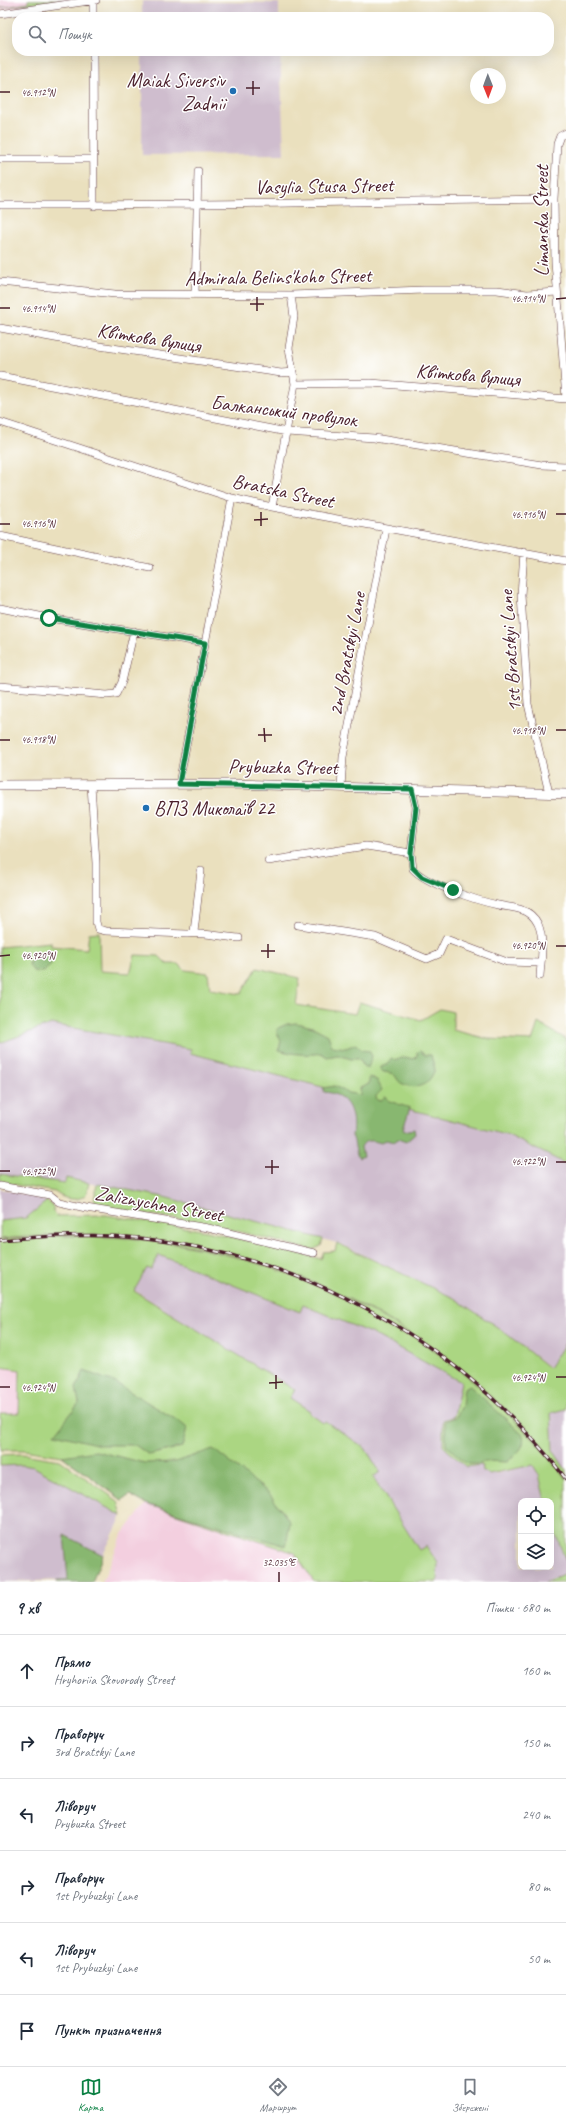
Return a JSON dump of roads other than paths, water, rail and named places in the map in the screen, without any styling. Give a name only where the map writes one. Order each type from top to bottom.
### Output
[{"type":"street","points":[[93,0],[93,12]]},
{"type":"street","points":[[13,12],[96,0]]},
{"type":"street","points":[[0,14],[12,12]]},
{"type":"street","points":[[93,56],[94,206]]},
{"type":"street","name":"Limanska Street","points":[[566,133],[557,139],[554,199],[557,292],[562,324],[566,399]]},
{"type":"street","points":[[0,159],[93,159]]},
{"type":"street","points":[[195,294],[198,171]]},
{"type":"street","name":"Vasylia Stusa Street","points":[[0,206],[196,205],[326,201],[554,199]]},
{"type":"street","name":"Admirala Belins'koho Street","points":[[1,283],[115,294],[291,296],[424,290],[497,290],[527,294],[557,292]]},
{"type":"street","points":[[272,507],[295,384],[289,348],[294,317],[291,296]]},
{"type":"street","name":"Квіткова вулиця","points":[[0,328],[182,359],[281,373],[293,372]]},
{"type":"street","name":"Балканський провулок","points":[[0,376],[287,432],[374,438],[542,465],[566,466]]},
{"type":"street","name":"Квіткова вулиця","points":[[295,384],[371,383],[566,399]]},
{"type":"street","name":"Bratska Street","points":[[0,422],[232,498],[386,529],[524,552],[566,561]]},
{"type":"street","points":[[179,784],[232,498]]},
{"type":"street","name":"2nd Bratskyi Lane","points":[[341,787],[343,757],[386,529]]},
{"type":"street","points":[[0,536],[150,568]]},
{"type":"street","name":"1st Bratskyi Lane","points":[[524,552],[522,595],[528,704],[549,793]]},
{"type":"street","points":[[0,608],[49,618],[205,643]]},
{"type":"street","points":[[0,686],[107,695],[116,694],[122,682],[134,631]]},
{"type":"street","name":"Prybuzka Street","points":[[0,785],[179,784],[566,794]]},
{"type":"street","points":[[90,785],[94,809],[96,926],[106,931],[187,934],[194,932],[213,936],[239,938]]},
{"type":"street","points":[[412,789],[416,807],[411,853],[412,867],[422,877],[448,889],[529,913],[534,918],[540,931],[540,976]]},
{"type":"street","points":[[268,861],[366,846],[411,853]]},
{"type":"street","points":[[194,932],[201,871]]},
{"type":"street","points":[[298,925],[375,937],[427,959],[439,954],[446,939],[507,962],[541,963]]},
{"type":"street","name":"Zaliznychna Street","points":[[0,1186],[50,1195],[59,1202],[86,1208],[208,1228],[314,1253]]},
{"type":"railway","points":[[0,1240],[70,1236],[122,1236],[139,1238],[194,1246],[247,1260],[299,1277],[349,1300],[397,1326],[442,1357],[485,1391],[524,1430],[566,1479]]},
{"type":"place","name":"Maiak Siversiv Zadnii","points":[[233,91]]},
{"type":"place","name":"ВПЗ Миколаїв 22","points":[[146,808]]}]
